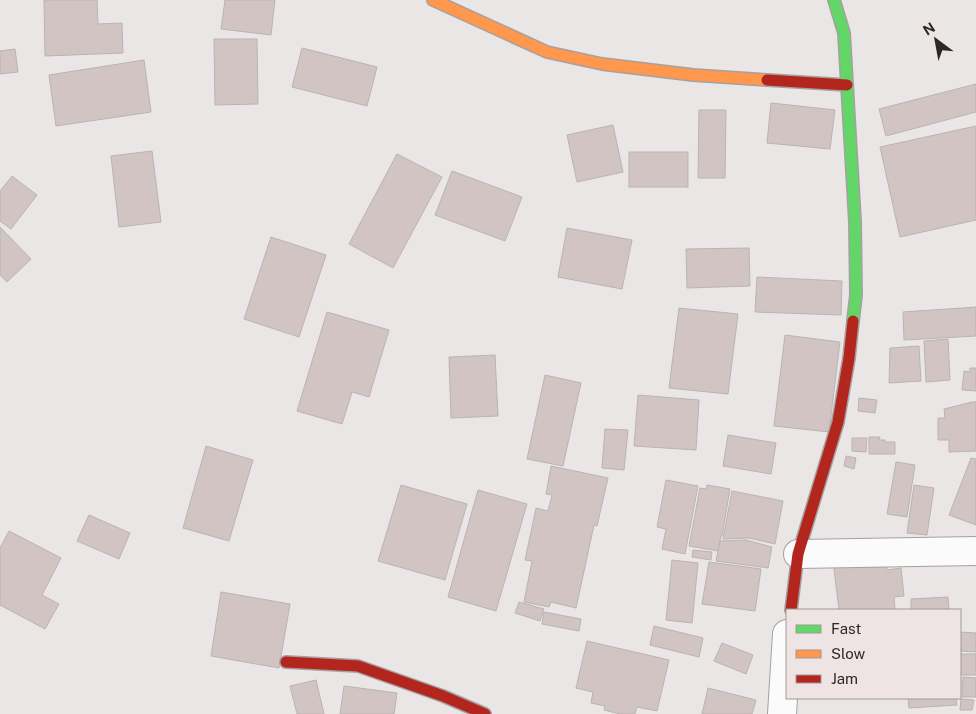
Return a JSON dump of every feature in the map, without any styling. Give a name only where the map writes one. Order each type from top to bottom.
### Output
[{"type":"street","points":[[432,0],[547,52],[602,64],[693,75],[847,86]]},
{"type":"street","points":[[791,609],[798,554],[838,422],[849,358],[856,295],[855,222],[844,33],[834,0]]},
{"type":"street","points":[[798,554],[976,551]]},
{"type":"street","points":[[782,714],[786,650]]},
{"type":"street","points":[[286,662],[358,666],[486,714]]},
{"type":"building","points":[[44,0],[97,0],[98,24],[122,23],[123,53],[45,56]]},
{"type":"building","points":[[225,0],[275,0],[271,35],[221,29]]},
{"type":"building","points":[[214,39],[257,39],[258,104],[215,105]]},
{"type":"building","points":[[302,48],[377,67],[367,106],[292,87]]},
{"type":"building","points":[[15,49],[18,72],[0,74],[0,51]]},
{"type":"building","points":[[144,60],[151,112],[56,126],[49,75]]},
{"type":"building","points":[[976,84],[976,112],[886,136],[879,109]]},
{"type":"building","points":[[771,103],[835,110],[830,149],[767,143]]},
{"type":"building","points":[[699,110],[726,110],[725,178],[698,178]]},
{"type":"building","points":[[613,125],[623,172],[577,182],[567,135]]},
{"type":"building","points":[[976,126],[976,220],[900,237],[880,147]]},
{"type":"building","points":[[152,151],[161,222],[119,227],[111,156]]},
{"type":"building","points":[[629,152],[688,152],[688,187],[629,187]]},
{"type":"building","points":[[397,154],[442,177],[393,268],[349,244]]},
{"type":"building","points":[[452,171],[522,197],[505,241],[435,215]]},
{"type":"building","points":[[12,176],[37,195],[11,229],[0,221],[0,191]]},
{"type":"building","points":[[0,227],[31,259],[7,282],[0,275]]},
{"type":"building","points":[[567,228],[632,240],[622,289],[558,277]]},
{"type":"building","points":[[271,237],[326,255],[299,337],[244,319]]},
{"type":"building","points":[[749,248],[750,286],[687,288],[686,249]]},
{"type":"building","points":[[757,277],[842,281],[841,315],[755,312]]},
{"type":"building","points":[[976,307],[976,336],[904,340],[903,312]]},
{"type":"building","points":[[679,308],[738,314],[728,394],[669,388]]},
{"type":"building","points":[[327,312],[389,330],[369,397],[352,392],[342,424],[297,411]]},
{"type":"building","points":[[785,335],[840,342],[829,432],[774,426]]},
{"type":"building","points":[[948,339],[950,380],[926,382],[924,341]]},
{"type":"building","points":[[919,346],[921,381],[889,383],[890,348]]},
{"type":"building","points":[[495,355],[498,416],[451,418],[449,357]]},
{"type":"building","points":[[970,368],[976,368],[976,391],[962,390],[964,371],[970,372]]},
{"type":"building","points":[[545,375],[581,383],[563,466],[527,459]]},
{"type":"building","points":[[638,395],[699,400],[696,450],[634,446]]},
{"type":"building","points":[[859,398],[877,400],[875,413],[858,411]]},
{"type":"building","points":[[976,402],[976,451],[949,452],[949,440],[938,440],[938,418],[945,418],[944,409]]},
{"type":"building","points":[[605,429],[628,430],[624,470],[602,468]]},
{"type":"building","points":[[728,435],[776,443],[771,474],[723,466]]},
{"type":"building","points":[[869,437],[880,437],[879,440],[885,440],[885,442],[895,442],[895,454],[869,454]]},
{"type":"building","points":[[852,438],[867,438],[866,452],[852,451]]},
{"type":"building","points":[[206,446],[253,460],[229,541],[183,528]]},
{"type":"building","points":[[846,456],[856,458],[854,469],[844,466]]},
{"type":"building","points":[[971,458],[976,459],[976,525],[949,515]]},
{"type":"building","points":[[896,462],[915,465],[907,517],[887,514]]},
{"type":"building","points":[[551,466],[608,478],[597,526],[594,525],[576,608],[551,602],[549,607],[524,602],[532,561],[525,560],[536,508],[548,511],[552,495],[546,494]]},
{"type":"building","points":[[666,480],[698,486],[685,554],[662,549],[666,529],[657,527]]},
{"type":"building","points":[[401,485],[467,504],[445,580],[378,561]]},
{"type":"building","points":[[707,485],[730,489],[718,551],[689,546],[700,488],[706,489]]},
{"type":"building","points":[[914,485],[934,488],[927,535],[907,533]]},
{"type":"building","points":[[478,490],[527,504],[496,611],[448,597]]},
{"type":"building","points":[[732,491],[783,501],[775,544],[749,538],[723,539]]},
{"type":"building","points":[[89,515],[130,533],[119,559],[77,541]]},
{"type":"building","points":[[9,531],[61,558],[42,595],[59,604],[45,629],[0,605],[0,548]]},
{"type":"building","points":[[746,540],[772,547],[768,568],[716,561],[720,541]]},
{"type":"building","points":[[693,550],[712,552],[711,560],[692,557]]},
{"type":"building","points":[[886,555],[887,570],[901,568],[904,596],[894,597],[895,609],[839,609],[833,561]]},
{"type":"building","points":[[672,560],[698,563],[692,623],[666,620]]},
{"type":"building","points":[[709,562],[761,569],[755,611],[702,604]]},
{"type":"building","points":[[221,592],[290,604],[279,668],[211,656]]},
{"type":"building","points":[[948,597],[949,609],[911,609],[911,599]]},
{"type":"building","points":[[519,602],[544,609],[540,621],[515,613]]},
{"type":"building","points":[[544,612],[581,619],[579,631],[542,624]]},
{"type":"building","points":[[654,626],[703,638],[699,657],[650,645]]},
{"type":"building","points":[[961,632],[976,633],[976,652],[961,651]]},
{"type":"building","points":[[587,641],[669,660],[657,711],[637,707],[635,714],[620,714],[604,710],[605,706],[591,703],[593,692],[576,688]]},
{"type":"building","points":[[722,643],[753,655],[746,674],[714,661]]},
{"type":"building","points":[[961,654],[976,654],[976,675],[961,675]]},
{"type":"building","points":[[963,677],[976,678],[976,697],[962,697]]},
{"type":"building","points":[[316,680],[324,714],[297,714],[290,686]]},
{"type":"building","points":[[344,686],[397,693],[394,714],[340,714]]},
{"type":"building","points":[[708,688],[756,700],[752,714],[702,714]]},
{"type":"building","points":[[908,699],[956,699],[957,705],[909,708]]},
{"type":"building","points":[[961,699],[974,700],[972,710],[960,710]]},
{"type":"traffic: fast","points":[[834,0],[844,33],[855,222],[856,295],[853,321]]},
{"type":"traffic: slow","points":[[433,0],[547,52],[602,64],[693,75],[767,80]]},
{"type":"traffic: jam","points":[[767,80],[847,85]]},
{"type":"traffic: jam","points":[[791,609],[798,554],[838,422],[853,321]]},
{"type":"traffic: jam","points":[[286,662],[358,666],[443,696],[485,714]]}]
